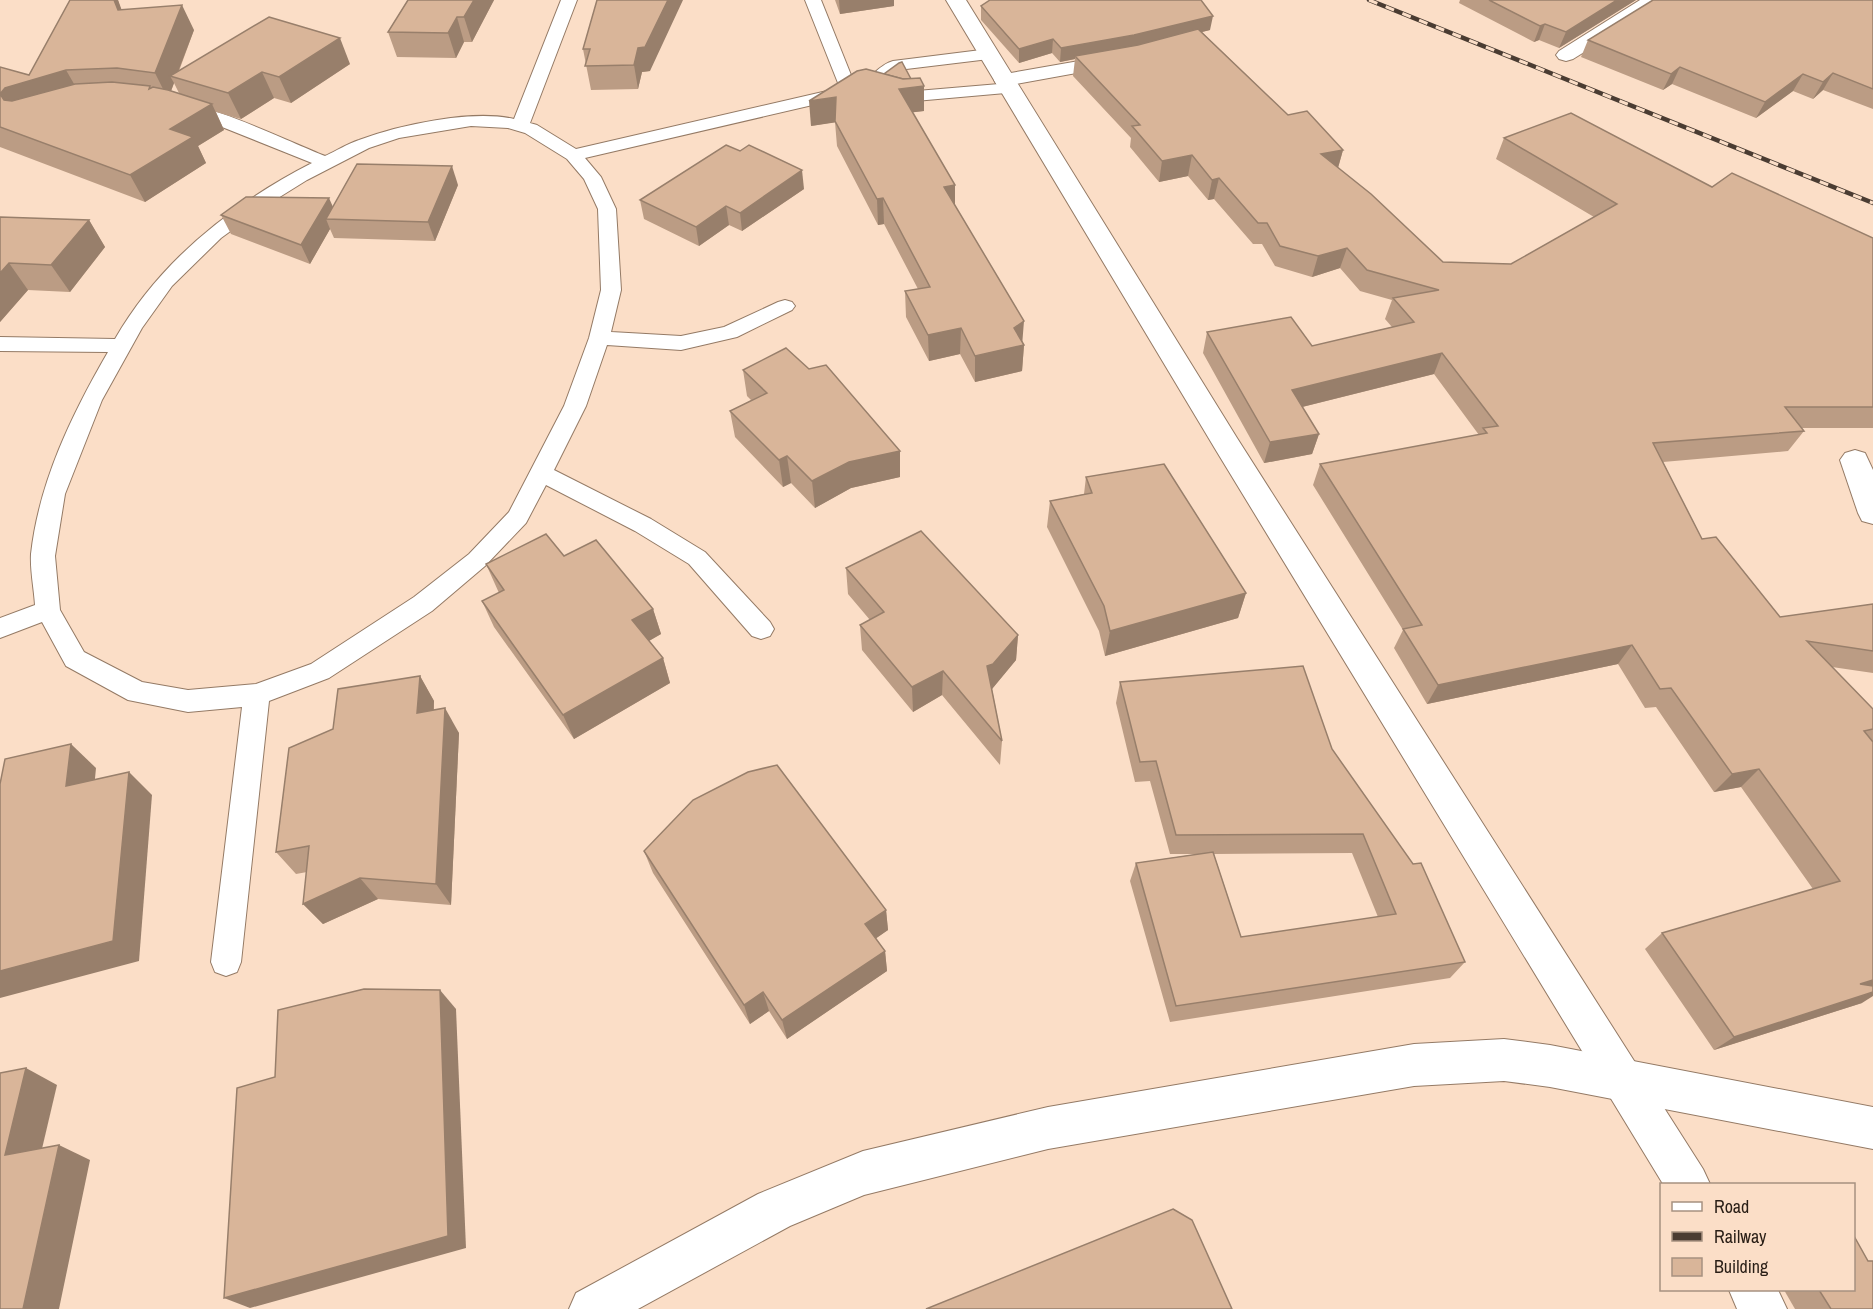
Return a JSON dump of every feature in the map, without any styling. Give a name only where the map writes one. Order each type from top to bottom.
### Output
[{"type":"street","points":[[956,0],[1227,446],[1687,1183]]},
{"type":"street","points":[[1566,55],[1654,0]]},
{"type":"street","points":[[1008,84],[1135,57]]},
{"type":"street","points":[[1855,460],[1873,513]]},
{"type":"street","points":[[592,1309],[774,1210],[863,1173],[1036,1130],[1414,1065],[1504,1060],[1623,1079],[1873,1128]]},
{"type":"street","points":[[1753,1291],[1764,1309]]},
{"type":"lane","points":[[520,126],[569,0]]},
{"type":"lane","points":[[813,0],[849,91]]},
{"type":"lane","points":[[573,155],[867,87],[893,66],[989,54]]},
{"type":"lane","points":[[867,87],[904,97],[1008,84]]},
{"type":"lane","points":[[166,105],[208,116],[326,163]]},
{"type":"lane","points":[[471,121],[520,126],[537,133],[573,155],[592,177],[607,209],[611,290],[599,338],[575,406],[518,518],[477,560],[423,604],[320,672],[257,695],[188,701],[137,692],[75,659],[48,610],[43,556],[54,494],[91,400],[121,346],[165,282],[214,234],[255,204],[363,144],[396,133],[471,121]]},
{"type":"lane","points":[[599,338],[681,343],[730,332],[785,306]]},
{"type":"lane","points":[[0,344],[121,346]]},
{"type":"lane","points":[[541,473],[643,525],[697,558],[761,629]]},
{"type":"lane","points":[[0,628],[48,610]]},
{"type":"lane","points":[[226,962],[257,695]]},
{"type":"building","points":[[70,0],[114,0],[118,10],[182,5],[155,73],[117,68],[66,70],[5,88],[0,94],[0,67],[29,75]]},
{"type":"building","points":[[408,0],[474,0],[464,17],[457,17],[448,33],[388,32]]},
{"type":"building","points":[[597,0],[668,0],[645,47],[638,48],[634,65],[585,66],[590,49],[583,49]]},
{"type":"building","points":[[990,0],[1201,0],[1213,16],[1134,35],[1061,48],[1053,39],[1019,49],[981,6]]},
{"type":"building","points":[[1489,0],[1617,0],[1566,32],[1545,24],[1540,26]]},
{"type":"building","points":[[1653,0],[1873,0],[1873,89],[1833,73],[1823,82],[1803,74],[1765,102],[1680,67],[1671,74],[1588,40]]},
{"type":"building","points":[[269,17],[340,38],[279,77],[262,72],[228,93],[170,76]]},
{"type":"building","points":[[1198,29],[1288,115],[1307,111],[1343,150],[1321,154],[1371,194],[1443,262],[1511,264],[1617,204],[1504,138],[1571,113],[1712,187],[1732,173],[1873,238],[1873,407],[1785,407],[1804,431],[1653,443],[1702,539],[1716,537],[1780,617],[1873,604],[1873,651],[1807,641],[1873,709],[1873,729],[1864,731],[1873,742],[1873,980],[1860,984],[1873,986],[1873,992],[1734,1037],[1662,933],[1840,881],[1759,769],[1732,774],[1671,688],[1660,689],[1632,645],[1438,685],[1403,629],[1422,625],[1320,464],[1487,433],[1483,428],[1498,426],[1442,353],[1292,390],[1319,434],[1270,442],[1207,332],[1291,317],[1312,346],[1414,322],[1393,298],[1439,290],[1367,270],[1347,248],[1318,256],[1280,246],[1267,223],[1258,223],[1219,178],[1212,180],[1192,155],[1162,161],[1132,126],[1140,125],[1075,56],[1138,45]]},
{"type":"building","points":[[902,62],[911,79],[884,74],[899,63]]},
{"type":"building","points":[[866,69],[903,79],[920,78],[924,86],[899,89],[955,185],[944,187],[1024,321],[1014,328],[1024,345],[975,356],[961,328],[928,335],[905,291],[930,287],[883,198],[877,199],[835,121],[836,97],[809,101],[857,71]]},
{"type":"building","points":[[112,82],[150,86],[149,89],[153,87],[168,90],[212,104],[170,129],[193,137],[130,175],[0,127],[0,94],[4,100],[12,101],[75,84]]},
{"type":"building","points":[[726,145],[740,151],[749,145],[802,170],[740,213],[726,206],[696,227],[640,200]]},
{"type":"building","points":[[357,164],[452,166],[428,222],[326,219]]},
{"type":"building","points":[[246,197],[329,198],[301,245],[221,215]]},
{"type":"building","points":[[0,217],[89,220],[51,265],[9,263],[0,273]]},
{"type":"building","points":[[786,348],[809,369],[826,365],[900,451],[849,462],[812,481],[787,456],[779,460],[730,411],[767,393],[743,370]]},
{"type":"building","points":[[1164,464],[1246,593],[1110,631],[1104,606],[1050,501],[1092,493],[1086,477]]},
{"type":"building","points":[[921,531],[1018,635],[993,664],[987,666],[1002,741],[943,671],[912,687],[860,625],[884,612],[846,568]]},
{"type":"building","points":[[546,534],[564,556],[596,540],[653,609],[632,620],[663,658],[563,715],[482,601],[504,590],[486,564]]},
{"type":"building","points":[[1303,666],[1332,749],[1413,864],[1421,863],[1465,962],[1176,1006],[1136,863],[1213,852],[1241,937],[1396,914],[1363,834],[1176,835],[1156,761],[1140,762],[1120,682]]},
{"type":"building","points":[[420,676],[417,713],[445,708],[436,884],[360,878],[303,904],[309,846],[276,852],[289,748],[333,729],[338,689]]},
{"type":"building","points":[[71,744],[66,786],[129,772],[113,941],[0,971],[0,784],[5,759]]},
{"type":"building","points":[[777,765],[886,910],[865,924],[885,951],[782,1020],[763,992],[744,1005],[644,851],[693,800],[748,772]]},
{"type":"building","points":[[364,989],[440,990],[448,1236],[224,1298],[237,1088],[275,1077],[278,1010]]},
{"type":"building","points":[[26,1068],[5,1155],[59,1145],[23,1309],[0,1309],[0,1073]]},
{"type":"building","points":[[1173,1209],[1192,1220],[1232,1309],[926,1309]]},
{"type":"building","points":[[1855,1238],[1868,1261],[1873,1261],[1873,1309],[1831,1309],[1820,1291],[1855,1291]]},
{"type":"railway","points":[[1369,0],[1873,203]]}]
